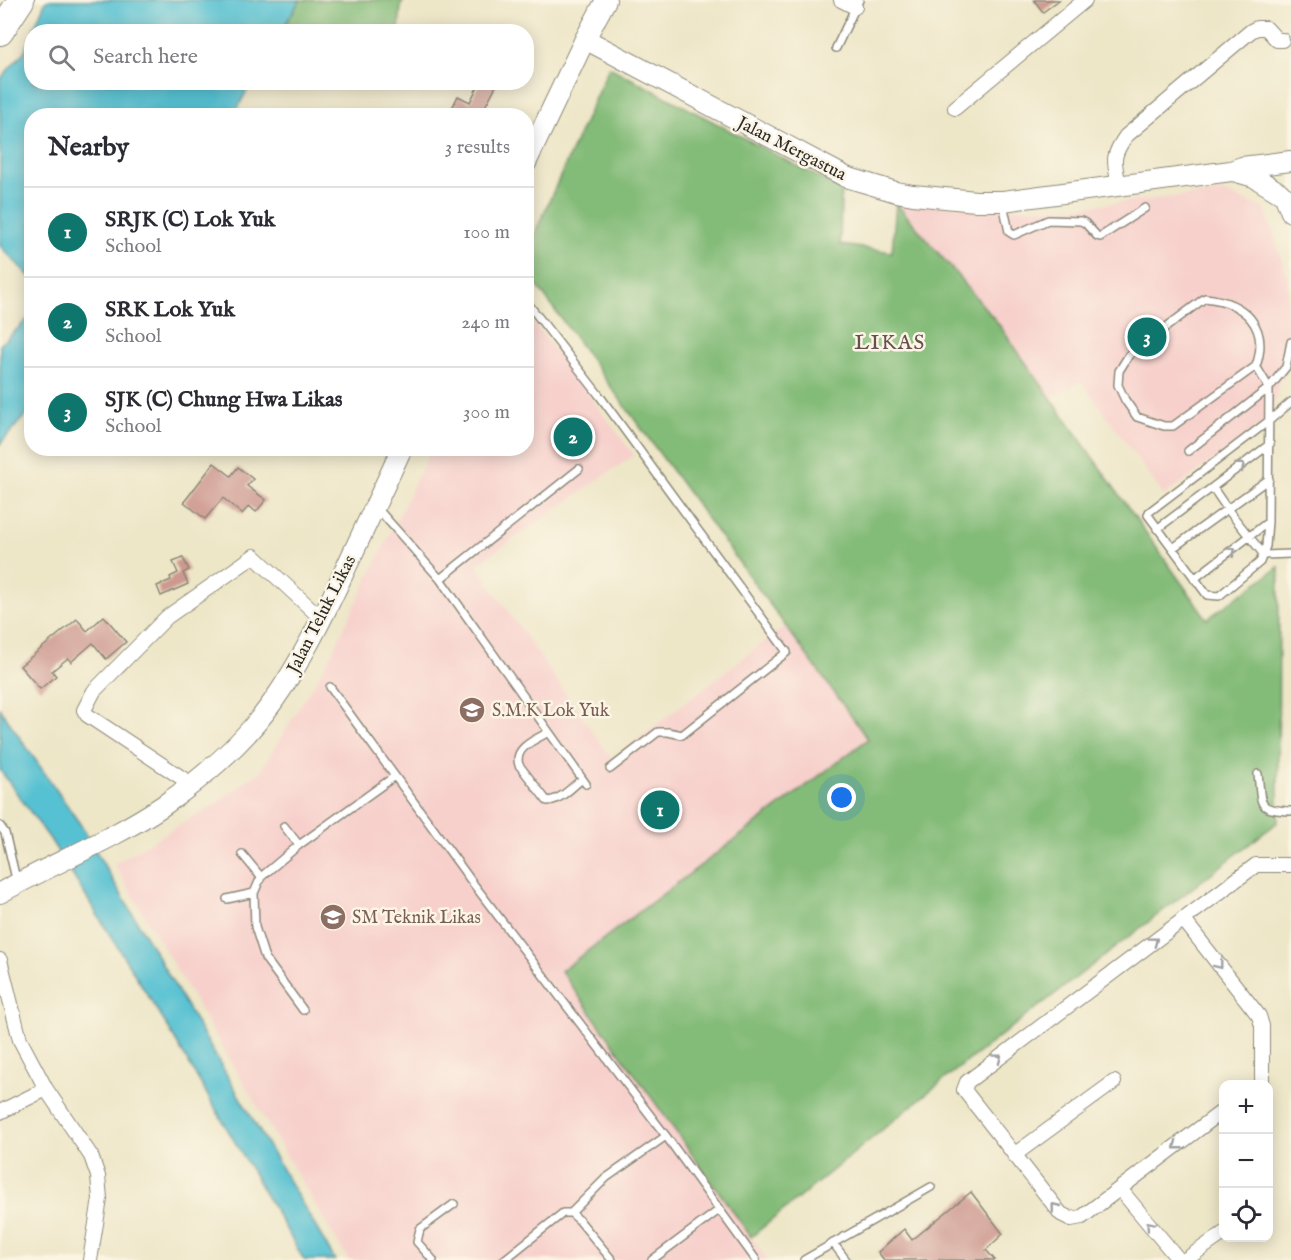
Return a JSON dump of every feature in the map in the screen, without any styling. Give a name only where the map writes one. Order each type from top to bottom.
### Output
[{"type":"highway","points":[[0,32],[21,0]]},
{"type":"street","points":[[534,146],[606,0]]},
{"type":"street","points":[[841,0],[857,4]]},
{"type":"street","points":[[955,108],[1085,0]]},
{"type":"street","points":[[1119,185],[1115,156],[1116,149],[1126,136],[1251,31],[1266,28],[1277,40],[1282,40]]},
{"type":"street","name":"Jalan Mergastua","points":[[585,39],[846,177],[896,192],[976,201],[1003,201],[1291,161]]},
{"type":"street","points":[[1287,200],[1276,188],[1275,176],[1281,166],[1291,161]]},
{"type":"street","name":"Jalan Mergastua","points":[[1231,171],[1254,177],[1287,200]]},
{"type":"street","name":"Jalan Teluk Likas","points":[[0,893],[134,824],[191,784],[226,755],[272,703],[309,644],[398,456]]},
{"type":"street","points":[[191,784],[87,715],[84,710],[85,705],[94,691],[167,617],[254,555],[322,619]]},
{"type":"street","points":[[1219,1114],[1120,1190],[1082,1217],[1071,1220],[1061,1214],[964,1090],[967,1082],[1256,865],[1291,865]]},
{"type":"street","points":[[1183,918],[1259,1016],[1262,1026],[1262,1080]]},
{"type":"street","points":[[0,960],[20,1040],[46,1089],[91,1156],[98,1176],[100,1199],[90,1260]]},
{"type":"street","points":[[1014,1155],[1114,1082]]},
{"type":"street","points":[[0,1112],[46,1089]]},
{"type":"street","points":[[1120,1190],[1179,1260]]},
{"type":"street","points":[[1185,1260],[1219,1236]]},
{"type":"lane","points":[[836,48],[857,4]]},
{"type":"lane","points":[[1003,201],[1009,232],[1014,235],[1048,220],[1081,221],[1100,237],[1145,208]]},
{"type":"lane","points":[[1256,366],[1173,426],[1164,426],[1137,417],[1118,385],[1119,371],[1129,355],[1205,298],[1221,300],[1236,306],[1248,315],[1258,332],[1261,350],[1256,366],[1269,388],[1270,420],[1268,522],[1264,555],[1260,562],[1219,596],[1207,595],[1157,529],[1148,515],[1149,512],[1270,420],[1291,402]]},
{"type":"lane","points":[[534,312],[599,395],[787,652],[682,735],[658,732],[610,770]]},
{"type":"lane","points":[[1188,452],[1269,388],[1286,367],[1291,342]]},
{"type":"lane","points":[[1157,529],[1270,444]]},
{"type":"lane","points":[[440,579],[579,469]]},
{"type":"lane","points":[[1173,548],[1269,479]]},
{"type":"lane","points":[[1213,488],[1264,555]]},
{"type":"lane","points":[[375,506],[440,579],[549,732],[584,782],[552,801],[547,801],[519,765],[517,759],[520,751],[549,732]]},
{"type":"lane","points":[[1194,579],[1268,522]]},
{"type":"lane","points":[[1264,555],[1291,554]]},
{"type":"lane","points":[[330,687],[472,882],[666,1136],[756,1260]]},
{"type":"lane","points":[[1258,774],[1264,807],[1270,810],[1291,811]]},
{"type":"lane","points":[[303,1010],[266,958],[255,927],[254,893],[261,877],[299,846],[395,776]]},
{"type":"lane","points":[[0,826],[5,833],[18,883]]},
{"type":"lane","points":[[284,826],[299,846]]},
{"type":"lane","points":[[242,854],[261,877]]},
{"type":"lane","points":[[227,899],[254,893]]},
{"type":"lane","points":[[504,1260],[563,1213],[572,1213],[606,1178],[666,1136]]},
{"type":"lane","points":[[804,1260],[931,1187]]},
{"type":"lane","points":[[433,1260],[417,1242],[420,1229],[454,1204]]},
{"type":"lane","points":[[652,1260],[719,1210]]},
{"type":"lane","points":[[572,1213],[612,1260]]},
{"type":"lane","points":[[833,1243],[846,1260]]},
{"type":"shaded area","points":[[1223,192],[1265,209],[1288,278],[1286,353],[1271,418],[1164,496],[1081,381],[1051,397],[997,322],[896,203],[977,208],[1065,208]]},
{"type":"shaded area","name":"SM Teknik Likas","points":[[534,323],[634,455],[476,565],[612,759],[786,625],[868,739],[561,971],[768,1260],[348,1260],[114,864],[216,803],[260,771],[328,661],[428,456],[534,456]]},
{"type":"green space","points":[[300,0],[404,0],[401,5],[400,24],[286,24]]},
{"type":"green space","points":[[609,67],[841,189],[840,245],[892,252],[896,203],[997,322],[1207,619],[1279,567],[1278,822],[942,1081],[751,1237],[561,971],[868,739],[534,282],[534,235]]},
{"type":"water","points":[[46,0],[300,0],[285,24],[36,24]]},
{"type":"water","points":[[24,52],[24,90],[247,90],[238,108],[24,108],[24,271],[0,246],[0,79]]},
{"type":"water","points":[[24,323],[24,417],[0,444],[0,345]]},
{"type":"water","points":[[0,709],[80,824],[335,1260],[304,1260],[167,1026],[50,839],[0,770]]},
{"type":"building","points":[[1034,0],[1059,0],[1043,12]]},
{"type":"building","points":[[476,90],[494,90],[484,108],[452,108],[458,96],[470,102]]},
{"type":"building","points":[[214,463],[231,476],[238,467],[253,479],[247,486],[266,500],[256,512],[249,506],[242,514],[223,498],[205,519],[184,502]]},
{"type":"building","points":[[183,558],[189,570],[183,573],[188,584],[161,596],[157,586],[171,580],[170,577],[178,573],[173,562]]},
{"type":"building","points":[[104,616],[126,642],[106,659],[93,643],[71,662],[68,658],[52,671],[56,676],[40,689],[20,666],[77,619],[87,631]]},
{"type":"building","points":[[971,1192],[1003,1234],[986,1250],[995,1260],[884,1260],[878,1252],[904,1229],[912,1240]]},
{"type":"place","name":"SJK (C) Chung Hwa Likas","points":[[1147,337]]},
{"type":"place","name":"SRK Lok Yuk","points":[[573,437]]},
{"type":"place","name":"S.M.K Lok Yuk","points":[[472,710]]},
{"type":"place","name":"SRJK (C) Lok Yuk","points":[[660,810]]},
{"type":"place","name":"SM Teknik Likas","points":[[333,917]]},
{"type":"district","name":"LIKAS","points":[[890,342]]}]
